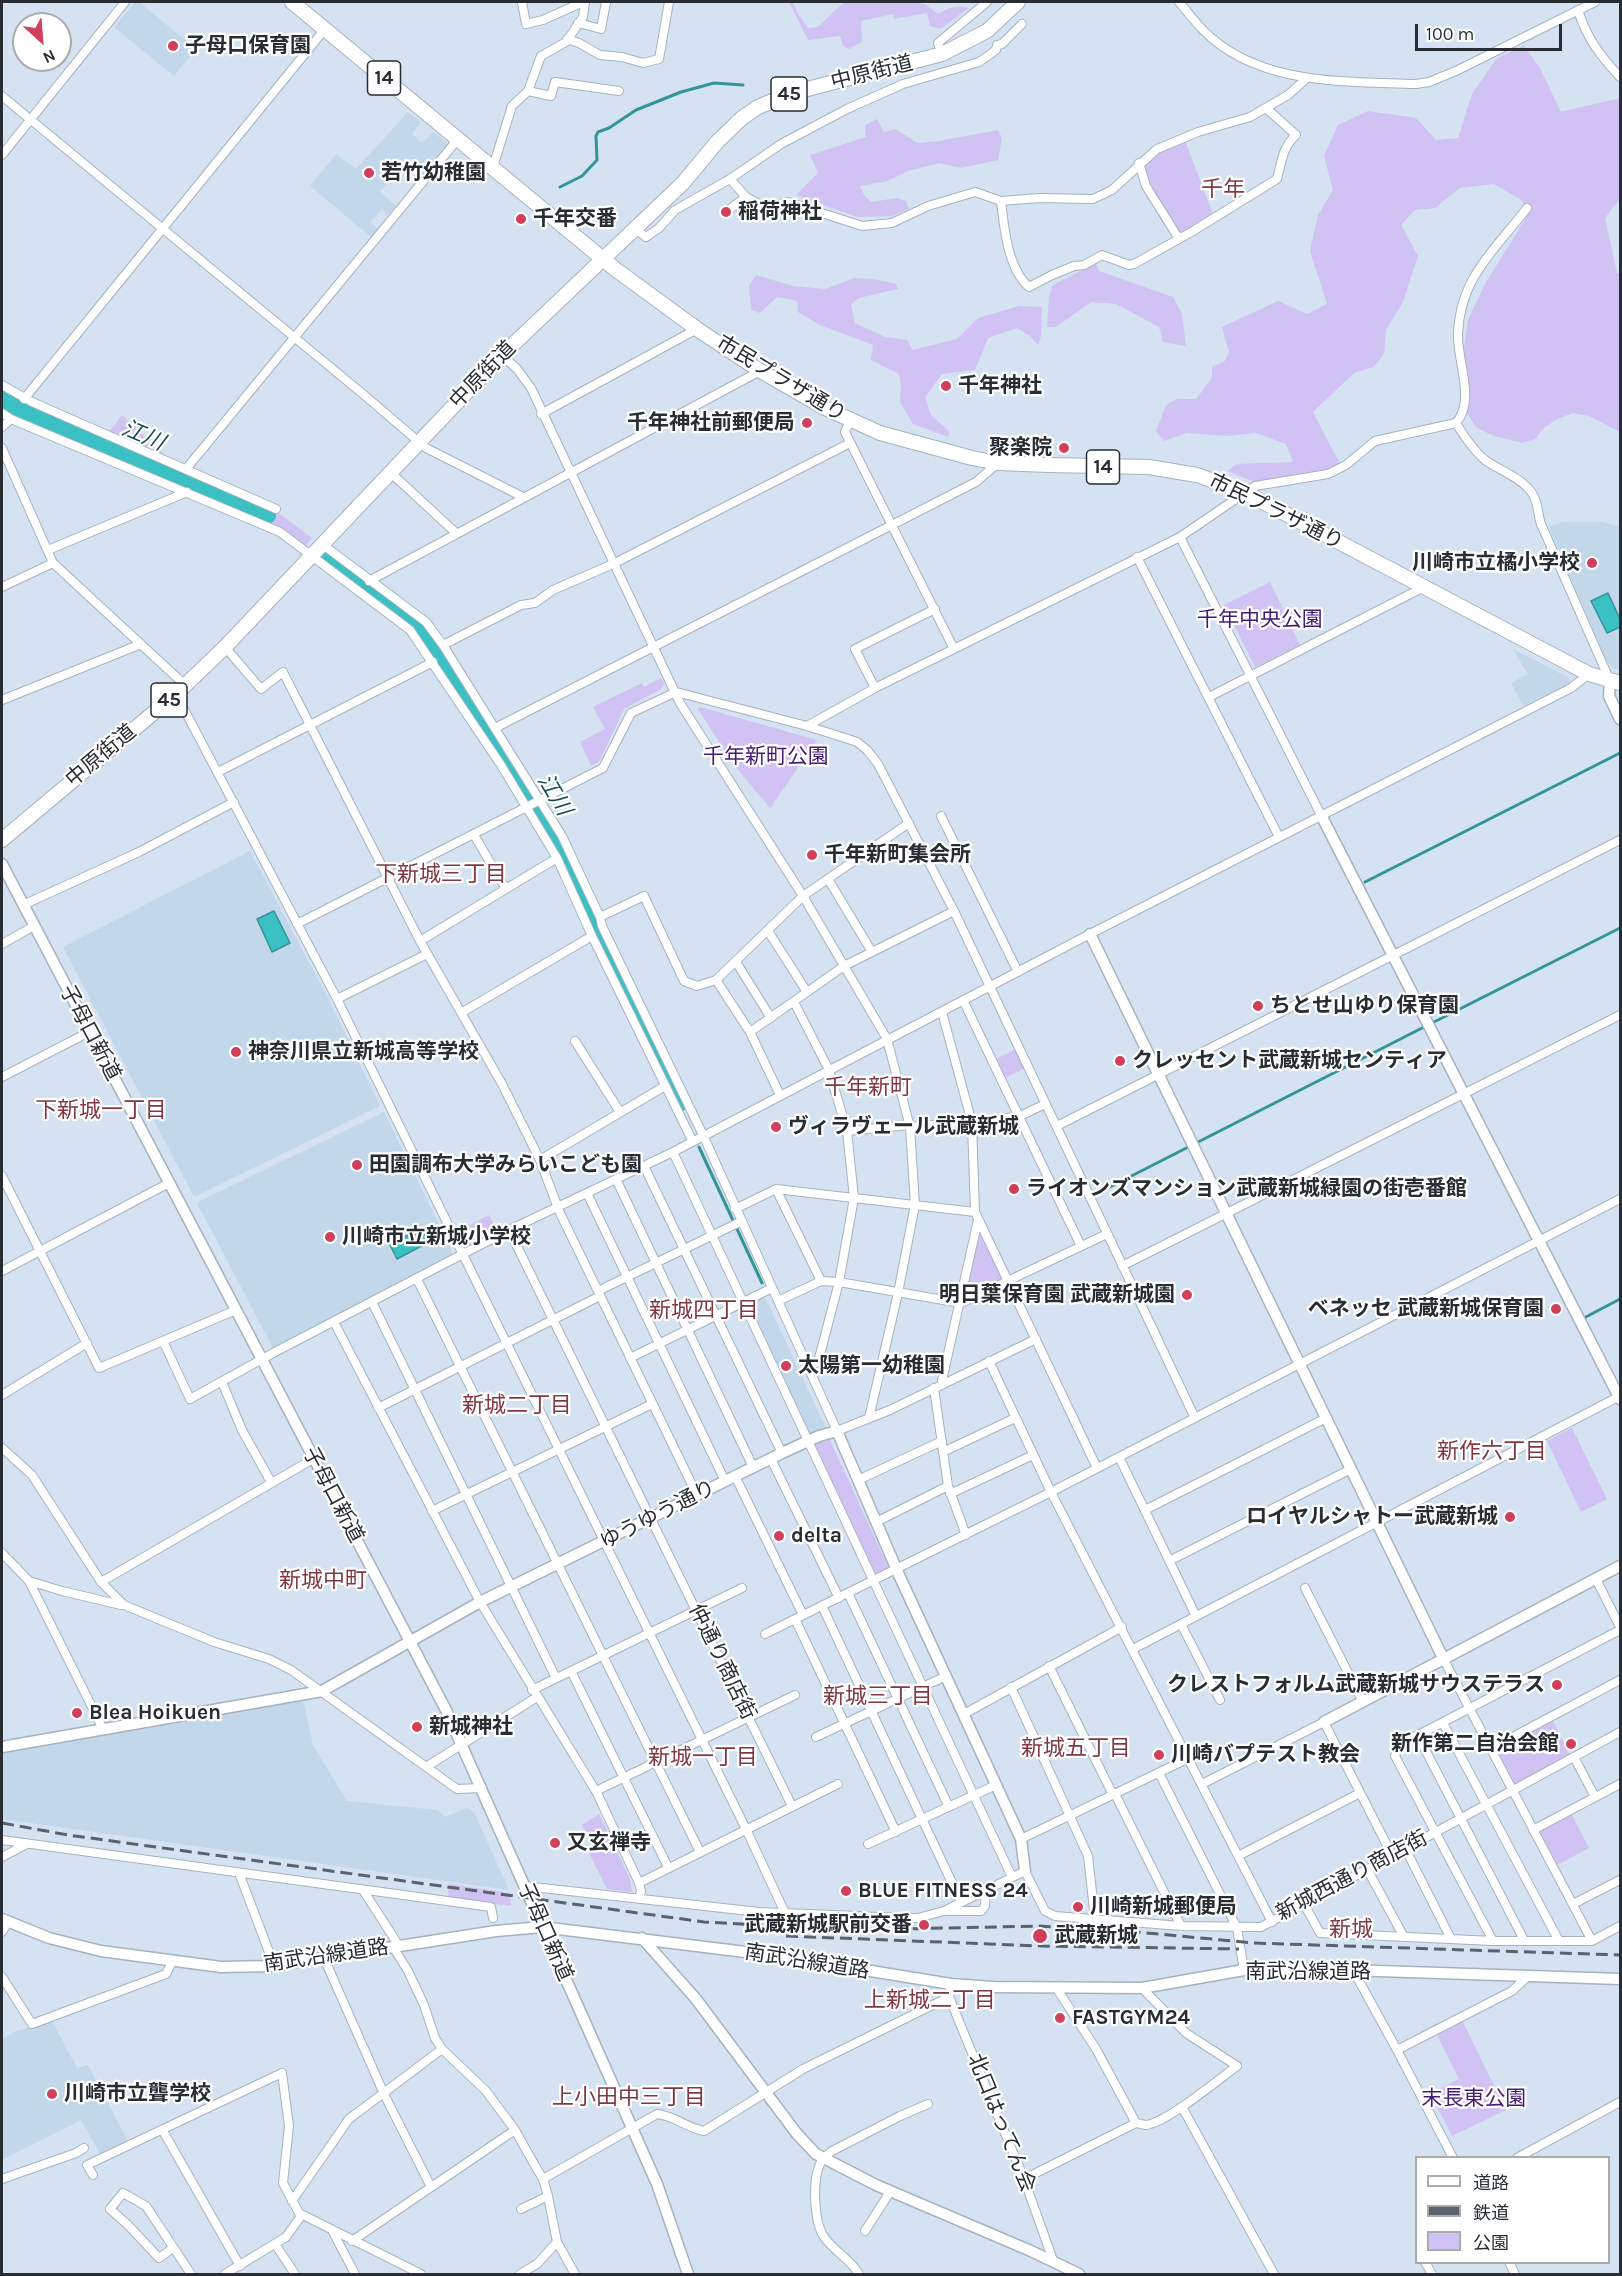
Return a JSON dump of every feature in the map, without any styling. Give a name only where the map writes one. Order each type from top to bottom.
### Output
[{"type":"main road","name":"市民プラザ通り","points":[[292,2],[602,258],[697,329],[760,371],[850,420],[905,441],[998,462],[1149,467],[1197,475],[1246,493],[1589,674],[1615,682]]},
{"type":"main road","name":"中原街道","points":[[2,840],[180,690],[225,647],[502,355],[683,183],[717,142],[742,118],[758,107],[792,93],[942,54],[987,31],[1018,2]]},
{"type":"street","points":[[2,155],[125,2]]},
{"type":"street","points":[[493,167],[512,106],[528,91],[541,56],[567,39],[583,17],[584,2],[543,20],[526,24],[522,2]]},
{"type":"street","points":[[578,23],[601,29],[606,2]]},
{"type":"street","points":[[567,39],[600,55],[622,57],[642,63],[659,59],[669,2]]},
{"type":"street","points":[[942,54],[938,43],[987,2]]},
{"type":"street","points":[[1179,2],[1202,30],[1231,51],[1270,69],[1307,78],[1416,84],[1429,82],[1456,71],[1595,2]]},
{"type":"street","points":[[1578,10],[1587,34],[1601,58],[1620,77]]},
{"type":"street","points":[[997,45],[1002,44],[1022,24]]},
{"type":"street","points":[[24,399],[325,29]]},
{"type":"street","points":[[987,31],[997,45]]},
{"type":"street","points":[[635,229],[646,237],[660,228],[675,210],[730,179],[781,144],[847,109],[903,84],[979,62],[996,50],[997,45]]},
{"type":"street","points":[[730,179],[746,197],[761,205],[774,206],[788,202],[862,226],[892,223],[928,206],[975,192],[1001,201],[1055,197],[1093,199],[1112,190],[1157,148],[1250,117],[1288,95],[1307,78]]},
{"type":"street","points":[[528,91],[551,96],[555,82],[619,91]]},
{"type":"street","points":[[2,96],[419,443],[523,497]]},
{"type":"street","points":[[1001,201],[1005,237],[1022,280],[1029,287],[1074,266],[1084,265],[1102,255],[1129,265],[1134,264],[1277,179],[1282,153],[1296,135],[1266,108]]},
{"type":"street","points":[[186,469],[458,139]]},
{"type":"street","points":[[1139,163],[1146,186],[1179,239]]},
{"type":"street","points":[[726,212],[746,197]]},
{"type":"street","points":[[807,726],[875,688],[1180,537],[1256,486],[1328,474],[1346,465],[1375,441],[1455,423],[1463,413],[1465,398],[1458,336],[1459,319],[1465,299],[1481,263],[1527,208]]},
{"type":"street","points":[[541,414],[697,329]]},
{"type":"street","points":[[502,355],[524,378],[680,703],[803,896],[887,1039],[910,1126],[915,1205],[898,1293],[869,1418]]},
{"type":"street","points":[[369,581],[760,371]]},
{"type":"street","points":[[2,385],[24,399],[276,509]]},
{"type":"street","points":[[2,413],[11,419],[280,532],[410,630],[527,807],[557,858],[591,934],[692,1140]]},
{"type":"street","points":[[2,427],[11,419]]},
{"type":"street","points":[[850,420],[845,432],[954,649]]},
{"type":"street","points":[[1455,423],[1485,459],[1523,483],[1538,504],[1541,524],[1615,682],[1609,696],[1620,719]]},
{"type":"street","points":[[443,645],[521,605],[535,603],[553,590],[613,564],[850,443]]},
{"type":"street","points":[[2,448],[53,563],[141,644],[180,690],[218,772],[337,999],[746,1829],[785,1913]]},
{"type":"street","points":[[495,728],[976,482],[998,462]]},
{"type":"street","points":[[390,472],[456,533]]},
{"type":"street","points":[[48,550],[187,492]]},
{"type":"street","points":[[1133,1648],[1620,1397],[1180,537]]},
{"type":"street","points":[[322,544],[426,622],[443,645],[562,836],[703,1135],[740,1222],[837,1431],[897,1570],[1021,1839],[1025,1871],[1040,1904],[1051,1915],[1181,1926],[1240,1928],[1261,1927],[1272,1922]]},
{"type":"street","points":[[1137,557],[1280,837]]},
{"type":"street","points":[[2,587],[53,563]]},
{"type":"street","points":[[1209,697],[1424,587]]},
{"type":"street","points":[[875,688],[855,649],[934,609]]},
{"type":"street","points":[[2,700],[141,644]]},
{"type":"street","points":[[225,647],[261,689],[283,672],[420,941],[502,1084],[540,1160],[557,1207],[697,1495]]},
{"type":"street","points":[[218,772],[433,662]]},
{"type":"street","points":[[164,1341],[190,1399],[509,1230],[673,1152],[692,1140],[1090,934],[1571,688],[1589,674]]},
{"type":"street","points":[[297,924],[603,768],[631,713],[676,692],[807,726],[856,742],[867,750],[878,764],[954,911],[1195,1418]]},
{"type":"street","points":[[23,905],[139,852],[234,802]]},
{"type":"street","points":[[941,816],[1018,972]]},
{"type":"street","points":[[461,1014],[591,934],[601,922],[644,896],[684,981],[697,986],[716,980],[803,896],[909,823]]},
{"type":"street","points":[[474,835],[506,889]]},
{"type":"street","points":[[1056,1126],[1620,840]]},
{"type":"street","points":[[420,941],[557,858]]},
{"type":"street","name":"子母口新道","points":[[2,864],[462,1744],[657,2184],[688,2274]]},
{"type":"street","points":[[828,879],[872,952]]},
{"type":"street","points":[[750,1032],[844,966],[954,911]]},
{"type":"street","points":[[2,944],[34,927]]},
{"type":"street","points":[[768,931],[807,992]]},
{"type":"street","points":[[1090,934],[1444,1660],[1592,1941]]},
{"type":"street","points":[[337,999],[427,954]]},
{"type":"street","points":[[736,962],[771,1018]]},
{"type":"street","points":[[716,980],[750,1032],[780,1095]]},
{"type":"street","points":[[963,1000],[1081,1246]]},
{"type":"street","points":[[794,1002],[829,1070],[847,1131],[854,1198],[839,1282],[818,1362],[808,1366]]},
{"type":"street","points":[[942,1012],[972,1123],[976,1216],[961,1303],[938,1387],[943,1452],[949,1490],[966,1535]]},
{"type":"street","points":[[1122,1266],[1620,1015]]},
{"type":"street","points":[[2,1077],[89,1032]]},
{"type":"street","points":[[575,1041],[620,1112]]},
{"type":"street","points":[[540,1160],[665,1086]]},
{"type":"street","points":[[847,1131],[972,1123],[1018,1117],[1046,1104]]},
{"type":"street","points":[[673,1152],[1012,1877]]},
{"type":"street","points":[[645,1166],[782,1453]]},
{"type":"street","points":[[2,1176],[99,1368],[236,1310]]},
{"type":"street","points":[[616,1179],[753,1467]]},
{"type":"street","points":[[2,1271],[170,1183]]},
{"type":"street","points":[[735,1209],[776,1189],[915,1205],[976,1216]]},
{"type":"street","points":[[776,1189],[821,1281]]},
{"type":"street","points":[[587,1193],[799,1617],[844,1724],[896,1832]]},
{"type":"street","points":[[765,1634],[1052,1492],[1620,1199]]},
{"type":"street","points":[[976,1216],[1097,1468]]},
{"type":"street","points":[[378,1408],[554,1319],[627,1277],[740,1222]]},
{"type":"street","name":"仲通り商店街","points":[[509,1230],[792,1806]]},
{"type":"street","points":[[778,1301],[821,1281],[839,1282],[961,1303],[1107,1234]]},
{"type":"street","points":[[417,1279],[700,1852]]},
{"type":"street","points":[[630,1358],[772,1288]]},
{"type":"street","points":[[372,1302],[556,1678]]},
{"type":"street","points":[[334,1322],[480,1602],[596,1791],[639,1883],[641,1891],[639,1899]]},
{"type":"street","points":[[837,1431],[938,1387],[1036,1339]]},
{"type":"street","points":[[2,1395],[87,1343]]},
{"type":"street","name":"新城西通り商店街","points":[[989,1361],[1033,1455],[1272,1922],[1620,1732]]},
{"type":"street","points":[[222,1382],[242,1430],[271,1482]]},
{"type":"street","points":[[432,1511],[652,1404]]},
{"type":"street","points":[[943,1452],[1015,1418]]},
{"type":"street","points":[[1145,1510],[1326,1418]]},
{"type":"street","name":"ゆうゆう通り","points":[[322,1691],[480,1602],[771,1458],[837,1431]]},
{"type":"street","points":[[858,1480],[942,1441]]},
{"type":"street","points":[[2,1448],[32,1475],[101,1582],[124,1605]]},
{"type":"street","points":[[876,1522],[1033,1455]]},
{"type":"street","points":[[1119,1457],[1196,1616]]},
{"type":"street","points":[[771,1458],[897,1699],[949,1807]]},
{"type":"street","points":[[101,1582],[313,1459]]},
{"type":"street","points":[[1169,1561],[1351,1469]]},
{"type":"street","points":[[2,1553],[29,1581],[103,1729]]},
{"type":"street","points":[[1202,1784],[1444,1660],[1620,1566]]},
{"type":"street","points":[[1493,1941],[1395,1756],[1399,1745],[1620,1628],[1596,1579]]},
{"type":"street","points":[[29,1581],[124,1605],[214,1642],[269,1659],[291,1670],[322,1691],[457,1789],[482,1788]]},
{"type":"street","points":[[426,1767],[556,1678],[742,1588]]},
{"type":"street","points":[[1305,1588],[1363,1702]]},
{"type":"street","points":[[822,1606],[961,1902]]},
{"type":"street","points":[[1181,1624],[1220,1700]]},
{"type":"street","points":[[964,1714],[1122,1627]]},
{"type":"street","points":[[1049,1666],[1181,1926]]},
{"type":"street","points":[[571,1671],[668,1867]]},
{"type":"street","points":[[816,1737],[946,1676]]},
{"type":"street","points":[[1490,1749],[1620,1680]]},
{"type":"street","points":[[1011,1687],[1088,1856],[1095,1919]]},
{"type":"street","points":[[2,1747],[322,1691]]},
{"type":"street","points":[[596,1791],[795,1695]]},
{"type":"street","points":[[1324,1722],[1392,1855]]},
{"type":"street","points":[[1443,1723],[1559,1941]]},
{"type":"street","points":[[1418,1736],[1524,1940]]},
{"type":"street","points":[[1574,1757],[1595,1797]]},
{"type":"street","points":[[1021,1839],[1189,1758]]},
{"type":"street","points":[[1159,1773],[1240,1928],[1244,1970]]},
{"type":"street","points":[[639,1883],[838,1784]]},
{"type":"street","points":[[1533,1830],[1620,1784]]},
{"type":"street","points":[[868,1845],[996,1785]]},
{"type":"street","points":[[1238,1856],[1360,1793]]},
{"type":"street","points":[[2,1840],[491,1907],[493,1918]]},
{"type":"street","points":[[2,1857],[27,1844]]},
{"type":"street","points":[[1405,1848],[1451,1939]]},
{"type":"street","points":[[1367,1869],[1404,1937]]},
{"type":"street","points":[[524,1886],[785,1913],[918,1918],[944,1911],[1025,1871]]},
{"type":"street","points":[[239,1873],[274,1965]]},
{"type":"street","points":[[1573,1904],[1620,1880]]},
{"type":"street","points":[[363,1890],[408,1971],[424,2005],[435,2038],[442,2049],[486,2091],[515,2130],[543,2179],[557,2242],[574,2274]]},
{"type":"street","points":[[944,1911],[983,1910],[986,1890]]},
{"type":"street","points":[[1304,1904],[1320,1933],[1493,1941],[1592,1941],[1620,1926]]},
{"type":"street","name":"南武沿線道路","points":[[4,1925],[102,1951],[221,1967],[274,1965],[496,1931],[542,1927],[778,1956],[951,1984],[1057,1989],[1142,1988],[1244,1970],[1288,1968],[1620,1979]]},
{"type":"street","points":[[642,1938],[696,1999],[797,2134],[823,2158],[890,2192],[1031,2251],[1079,2274]]},
{"type":"street","points":[[324,1958],[384,2094],[432,2187]]},
{"type":"street","points":[[2,1977],[32,2024],[166,1974],[172,1962]]},
{"type":"street","points":[[1353,1970],[1398,2050],[1452,2156]]},
{"type":"street","points":[[1398,2050],[1512,1990],[1528,1976]]},
{"type":"street","points":[[543,2179],[657,2114],[669,2115],[693,2129],[704,2131],[803,2068],[949,1997],[951,1984]]},
{"type":"street","points":[[1024,2179],[1136,2123],[1145,2125],[1182,2107],[1237,2066],[1186,2033],[1142,1988]]},
{"type":"street","points":[[1057,1989],[1096,2049],[1136,2123]]},
{"type":"street","name":"北口はってん会","points":[[949,1997],[1024,2179],[1054,2263]]},
{"type":"street","points":[[292,2201],[349,2119],[442,2049]]},
{"type":"street","points":[[93,2175],[87,2165],[282,2073],[289,2126],[283,2183],[301,2216],[421,2274]]},
{"type":"street","points":[[1519,2156],[1620,2102]]},
{"type":"street","points":[[859,2274],[825,2238],[817,2223],[816,2190],[819,2166],[823,2158],[832,2151],[928,2104]]},
{"type":"street","points":[[1182,2107],[1274,2274]]},
{"type":"street","points":[[352,2241],[515,2130]]},
{"type":"street","points":[[163,2131],[240,2266]]},
{"type":"street","points":[[2,2179],[76,2153],[84,2148]]},
{"type":"street","points":[[865,2231],[890,2192]]},
{"type":"street","points":[[173,2248],[159,2258],[128,2225],[110,2210],[123,2193],[146,2206],[191,2274]]},
{"type":"street","points":[[521,2209],[548,2196]]},
{"type":"street","points":[[225,2274],[286,2237],[301,2216]]},
{"type":"street","points":[[333,2232],[356,2274]]},
{"type":"street","points":[[520,2274],[537,2264],[557,2242]]},
{"type":"street","points":[[275,2244],[295,2274]]},
{"type":"shaded area","points":[[135,2],[139,2],[196,49],[174,76],[114,27]]},
{"type":"shaded area","points":[[408,112],[421,122],[412,134],[422,143],[433,132],[448,144],[425,171],[410,158],[380,192],[396,206],[388,215],[382,209],[370,222],[378,229],[371,237],[310,186],[336,154],[356,169]]},
{"type":"shaded area","name":"川崎市立橘小学校","points":[[1563,522],[1603,522],[1620,527],[1620,670],[1614,669],[1606,660],[1549,527]]},
{"type":"shaded area","points":[[1513,649],[1569,678],[1570,683],[1523,706],[1511,683],[1528,674]]},
{"type":"shaded area","name":"神奈川県立新城高等学校","points":[[250,851],[328,998],[380,1106],[196,1196],[193,1195],[63,947]]},
{"type":"shaded area","name":"川崎市立新城小学校","points":[[384,1112],[452,1251],[451,1256],[273,1348],[198,1205],[200,1201]]},
{"type":"shaded area","name":"太陽第一幼稚園","points":[[765,1297],[825,1426],[808,1435],[747,1305]]},
{"type":"shaded area","points":[[303,1700],[313,1745],[347,1801],[437,1810],[445,1817],[467,1808],[474,1812],[509,1890],[2,1819],[2,1753]]},
{"type":"shaded area","name":"川崎市立聾学校","points":[[52,2021],[77,2068],[88,2065],[127,2142],[101,2155],[81,2120],[2,2160],[2,2039],[16,2031]]},
{"type":"green space","points":[[789,2],[793,2],[808,28],[818,27],[844,2],[914,2],[925,4],[938,14],[953,7],[969,8],[940,29],[930,26],[927,13],[894,19],[893,14],[861,21],[862,42],[849,49],[843,46],[840,36],[808,40]]},
{"type":"green space","points":[[1524,46],[1540,68],[1561,112],[1620,98],[1620,199],[1605,218],[1617,273],[1620,273],[1620,432],[1589,416],[1573,413],[1557,419],[1544,428],[1535,439],[1522,443],[1494,436],[1477,428],[1467,414],[1469,390],[1464,348],[1468,320],[1486,282],[1526,218],[1523,201],[1494,184],[1460,188],[1435,208],[1415,210],[1401,225],[1418,256],[1403,302],[1386,330],[1384,354],[1373,367],[1354,373],[1313,412],[1340,464],[1308,476],[1255,482],[1227,471],[1237,464],[1293,462],[1286,444],[1256,433],[1227,436],[1187,433],[1164,441],[1156,431],[1166,405],[1177,399],[1196,399],[1212,378],[1212,366],[1224,362],[1229,353],[1222,327],[1278,301],[1307,314],[1327,304],[1310,251],[1318,215],[1333,190],[1324,156],[1338,125],[1368,111],[1416,118],[1436,140],[1458,138],[1472,94],[1497,58]]},
{"type":"green space","points":[[877,119],[884,132],[896,129],[917,143],[998,130],[1002,138],[998,160],[961,168],[939,163],[908,171],[888,181],[860,186],[864,195],[871,202],[897,198],[906,201],[909,209],[892,216],[857,217],[796,195],[818,173],[810,155],[866,137],[865,125]]},
{"type":"green space","points":[[1185,141],[1213,214],[1182,233],[1177,231],[1148,184],[1143,164],[1159,152]]},
{"type":"green space","points":[[1096,263],[1099,271],[1173,297],[1182,314],[1186,346],[1163,342],[1159,327],[1116,304],[1091,302],[1056,327],[1047,327],[1049,296],[1053,285]]},
{"type":"green space","points":[[756,275],[793,286],[825,289],[854,278],[896,284],[898,289],[859,298],[851,304],[855,323],[885,337],[907,340],[913,350],[957,339],[978,318],[1019,306],[1042,307],[1041,336],[1038,345],[1030,336],[1017,328],[988,338],[975,370],[942,374],[925,397],[931,415],[949,431],[948,437],[913,424],[900,402],[899,374],[871,360],[873,345],[820,325],[798,312],[797,301],[777,297],[760,313],[751,310],[749,286]]},
{"type":"green space","points":[[122,415],[167,457],[108,433]]},
{"type":"green space","points":[[107,439],[280,514],[312,538],[306,545],[267,521],[104,452]]},
{"type":"green space","name":"千年中央公園","points":[[1270,582],[1300,645],[1255,667],[1224,605]]},
{"type":"green space","points":[[661,678],[664,683],[661,689],[624,709],[599,762],[591,766],[580,742],[605,729],[593,707],[642,683],[644,687]]},
{"type":"green space","name":"千年新町公園","points":[[700,707],[817,740],[770,808],[733,764],[698,709]]},
{"type":"green space","points":[[1016,1049],[1025,1068],[1005,1078],[996,1059]]},
{"type":"green space","points":[[489,1215],[497,1231],[466,1244],[459,1231]]},
{"type":"green space","points":[[981,1235],[1002,1278],[1000,1283],[969,1297],[965,1294],[977,1236]]},
{"type":"green space","points":[[1572,1428],[1607,1499],[1581,1512],[1547,1441]]},
{"type":"green space","points":[[829,1438],[889,1569],[876,1575],[815,1445]]},
{"type":"green space","points":[[1552,1719],[1570,1755],[1516,1784],[1497,1750]]},
{"type":"green space","points":[[599,1814],[630,1879],[632,1892],[607,1889],[587,1849],[594,1844],[582,1825]]},
{"type":"green space","points":[[1572,1815],[1589,1848],[1557,1865],[1541,1834],[1542,1830]]},
{"type":"green space","points":[[449,1884],[510,1893],[511,1906],[448,1897]]},
{"type":"green space","name":"末長東公園","points":[[1463,2022],[1506,2110],[1452,2136],[1430,2093],[1459,2079],[1437,2035]]},
{"type":"water","points":[[1608,593],[1620,619],[1620,627],[1607,633],[1591,601]]},
{"type":"water","points":[[274,911],[290,943],[272,952],[257,919]]},
{"type":"water","points":[[421,1228],[429,1242],[397,1259],[390,1245]]},
{"type":"waterway","points":[[560,187],[582,176],[597,160],[596,136],[598,132],[609,128],[636,110],[681,92],[714,83],[743,85]]},
{"type":"waterway","name":"江川","points":[[2,398],[21,411],[129,454],[214,495],[267,515]]},
{"type":"waterway","name":"江川","points":[[324,560],[357,580],[414,624],[458,684],[533,802],[561,853],[679,1103]]},
{"type":"waterway","points":[[1365,882],[1620,753]]},
{"type":"waterway","points":[[1432,1023],[1620,928]]},
{"type":"waterway","points":[[1096,1194],[1426,1026]]},
{"type":"waterway","points":[[699,1147],[762,1283]]},
{"type":"waterway","points":[[1582,1319],[1620,1299]]},
{"type":"railway","points":[[2,1823],[68,1835],[704,1922],[851,1930],[1039,1926],[1126,1931],[1254,1943],[1620,1955]]},
{"type":"railway","points":[[786,1936],[1041,1946],[1239,1949]]},
{"type":"place","name":"子母口保育園","points":[[173,46]]},
{"type":"place","name":"若竹幼稚園","points":[[369,173]]},
{"type":"place","name":"稲荷神社","points":[[726,212]]},
{"type":"place","name":"千年交番","points":[[521,219]]},
{"type":"place","name":"千年神社","points":[[946,386]]},
{"type":"place","name":"千年神社前郵便局","points":[[807,423]]},
{"type":"place","name":"聚楽院","points":[[1064,448]]},
{"type":"place","name":"川崎市立橘小学校","points":[[1592,563]]},
{"type":"place","name":"千年新町集会所","points":[[812,855]]},
{"type":"place","name":"ちとせ山ゆり保育園","points":[[1258,1006]]},
{"type":"place","name":"神奈川県立新城高等学校","points":[[236,1052]]},
{"type":"place","name":"クレッセント武蔵新城センティア","points":[[1120,1061]]},
{"type":"place","name":"ヴィラヴェール武蔵新城","points":[[776,1127]]},
{"type":"place","name":"田園調布大学みらいこども園","points":[[357,1165]]},
{"type":"place","name":"ライオンズマンション武蔵新城緑園の街壱番館","points":[[1014,1189]]},
{"type":"place","name":"川崎市立新城小学校","points":[[330,1237]]},
{"type":"place","name":"明日葉保育園 武蔵新城園","points":[[1187,1295]]},
{"type":"place","name":"ベネッセ 武蔵新城保育園","points":[[1556,1309]]},
{"type":"place","name":"太陽第一幼稚園","points":[[786,1366]]},
{"type":"place","name":"ロイヤルシャトー武蔵新城","points":[[1510,1517]]},
{"type":"place","name":"delta","points":[[779,1536]]},
{"type":"place","name":"クレストフォルム武蔵新城サウステラス","points":[[1557,1685]]},
{"type":"place","name":"Blea Hoikuen","points":[[77,1713]]},
{"type":"place","name":"新城神社","points":[[417,1727]]},
{"type":"place","name":"新作第二自治会館","points":[[1571,1744]]},
{"type":"place","name":"川崎バプテスト教会","points":[[1159,1755]]},
{"type":"place","name":"又玄禅寺","points":[[555,1843]]},
{"type":"place","name":"BLUE FITNESS 24","points":[[846,1891]]},
{"type":"place","name":"川崎新城郵便局","points":[[1078,1907]]},
{"type":"place","name":"武蔵新城駅前交番","points":[[924,1925]]},
{"type":"place","name":"武蔵新城","points":[[1040,1936]]},
{"type":"place","name":"FASTGYM24","points":[[1060,2018]]},
{"type":"place","name":"川崎市立聾学校","points":[[52,2094]]},
{"type":"district","name":"千年","points":[[1223,190]]},
{"type":"district","name":"下新城三丁目","points":[[441,875]]},
{"type":"district","name":"千年新町","points":[[868,1088]]},
{"type":"district","name":"下新城一丁目","points":[[101,1111]]},
{"type":"district","name":"新城四丁目","points":[[704,1311]]},
{"type":"district","name":"新城二丁目","points":[[517,1406]]},
{"type":"district","name":"新作六丁目","points":[[1492,1452]]},
{"type":"district","name":"新城中町","points":[[323,1581]]},
{"type":"district","name":"新城三丁目","points":[[878,1697]]},
{"type":"district","name":"新城五丁目","points":[[1076,1749]]},
{"type":"district","name":"新城一丁目","points":[[703,1758]]},
{"type":"district","name":"新城","points":[[1351,1930]]},
{"type":"district","name":"上新城二丁目","points":[[930,2001]]},
{"type":"district","name":"上小田中三丁目","points":[[629,2098]]}]
